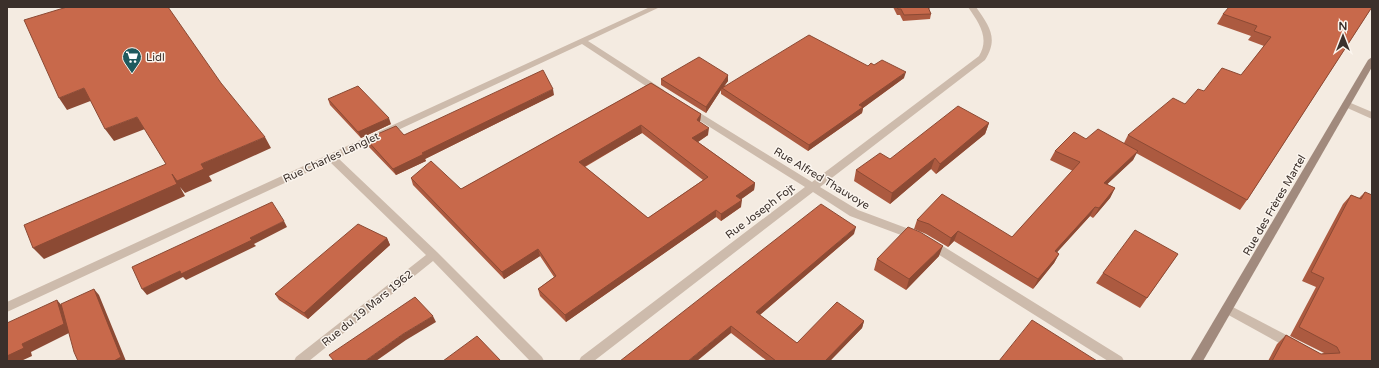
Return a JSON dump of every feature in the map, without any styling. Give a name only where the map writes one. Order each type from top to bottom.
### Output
[{"type":"street","name":"Rue Charles Langlet","points":[[7,307],[656,7]]},
{"type":"street","name":"Rue Joseph Fojt","points":[[585,361],[811,187],[982,58],[987,52],[989,38],[987,30],[972,7]]},
{"type":"street","points":[[582,41],[669,97]]},
{"type":"street","name":"Rue des Frères Martel","points":[[1196,361],[1372,60]]},
{"type":"street","points":[[1346,104],[1372,116]]},
{"type":"street","name":"Rue Alfred Thauvoye","points":[[683,106],[854,213],[921,238],[1118,361]]},
{"type":"street","points":[[331,157],[433,255],[538,361]]},
{"type":"street","name":"Rue du 19 Mars 1962","points":[[300,361],[433,255]]},
{"type":"street","points":[[1227,309],[1303,350]]},
{"type":"building","name":"Lidl","points":[[67,7],[168,7],[221,83],[265,137],[201,164],[204,169],[177,181],[172,174],[177,184],[33,248],[24,225],[166,164],[137,117],[105,129],[84,88],[59,98],[24,20]]},
{"type":"building","points":[[897,7],[928,7],[931,14],[904,15],[901,9],[898,9]]},
{"type":"building","points":[[1229,7],[1372,7],[1247,200],[1128,135],[1173,98],[1185,104],[1198,89],[1204,91],[1222,68],[1241,75],[1271,37],[1254,31],[1257,26],[1223,14]]},
{"type":"building","points":[[809,35],[868,66],[871,63],[874,65],[882,60],[906,72],[859,105],[863,107],[809,145],[722,88]]},
{"type":"building","points":[[699,57],[728,75],[706,107],[661,79]]},
{"type":"building","points":[[543,70],[553,89],[422,153],[424,154],[393,169],[366,139],[396,126],[404,135]]},
{"type":"building","points":[[651,83],[701,114],[697,120],[709,128],[692,138],[755,183],[736,196],[742,200],[721,214],[716,210],[565,315],[538,289],[556,276],[538,249],[502,272],[411,178],[431,161],[461,189]],"holes":[[[641,125],[708,177],[648,218],[579,162]]]},
{"type":"building","points":[[358,86],[389,118],[358,132],[328,99]]},
{"type":"building","points":[[958,106],[989,123],[940,164],[935,158],[892,193],[856,170],[880,153],[890,159]]},
{"type":"building","points":[[1098,129],[1138,151],[1104,183],[1115,188],[1099,208],[1095,207],[1055,251],[1059,254],[1038,279],[958,231],[951,238],[929,224],[917,220],[942,194],[1012,237],[1080,162],[1055,151],[1074,132],[1086,139]]},
{"type":"building","points":[[1365,192],[1372,195],[1372,361],[1272,361],[1286,335],[1321,354],[1340,353],[1337,347],[1299,327],[1324,278],[1311,272],[1351,195],[1361,199]]},
{"type":"building","points":[[272,202],[284,221],[250,238],[252,240],[181,274],[180,271],[142,289],[132,267]]},
{"type":"building","points":[[821,204],[856,227],[756,312],[797,343],[837,302],[864,321],[825,361],[776,361],[731,326],[688,361],[620,361]]},
{"type":"building","points":[[358,224],[387,238],[304,313],[275,294]]},
{"type":"building","points":[[908,227],[920,232],[943,246],[909,279],[877,259]]},
{"type":"building","points":[[1135,230],[1178,254],[1147,298],[1103,273]]},
{"type":"building","points":[[94,289],[121,357],[114,361],[78,361],[74,352],[61,304]]},
{"type":"building","points":[[415,297],[433,316],[403,334],[365,361],[334,361],[329,355]]},
{"type":"building","points":[[57,300],[64,324],[22,344],[24,348],[7,356],[7,323]]},
{"type":"building","points":[[1032,320],[1097,361],[999,361]]},
{"type":"building","points":[[477,336],[501,361],[443,361]]},
{"type":"place","name":"Lidl","points":[[132,74]]}]
